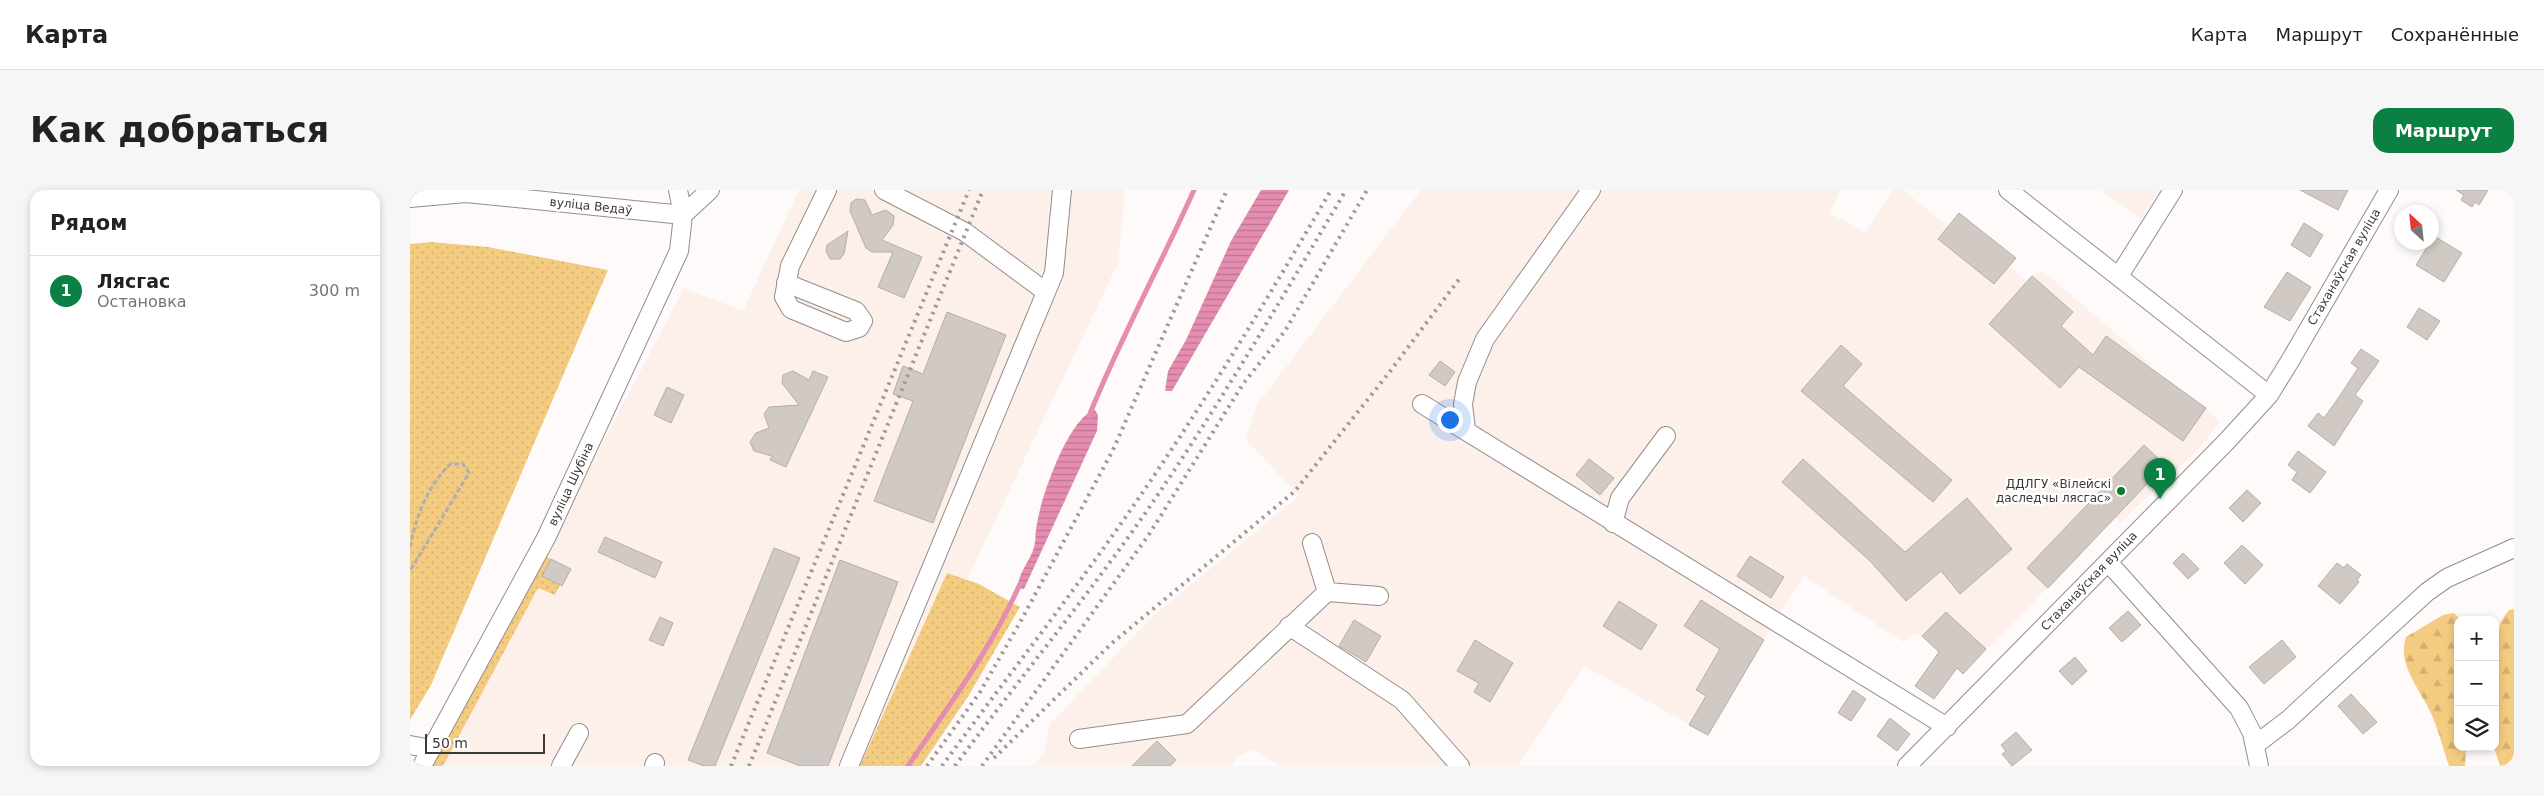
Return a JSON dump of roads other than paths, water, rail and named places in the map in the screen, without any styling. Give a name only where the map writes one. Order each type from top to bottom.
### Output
[{"type":"street","name":"вуліца Шубіна","points":[[422,766],[546,538],[679,251],[683,215],[678,190]]},
{"type":"street","points":[[683,215],[710,190]]},
{"type":"street","points":[[786,283],[790,266],[827,190]]},
{"type":"street","points":[[884,190],[965,232],[1046,292]]},
{"type":"street","points":[[849,766],[1054,273],[1062,190]]},
{"type":"street","points":[[1466,430],[1463,404],[1467,382],[1485,339],[1591,190]]},
{"type":"street","points":[[2118,276],[2174,190]]},
{"type":"street","name":"Стаханаўская вуліца","points":[[1907,766],[2227,441],[2268,395],[2290,361],[2389,190]]},
{"type":"street","points":[[2016,192],[2268,395]]},
{"type":"street","name":"вуліца Ведаў","points":[[410,198],[466,193],[683,215]]},
{"type":"street","points":[[1422,404],[1947,727]]},
{"type":"street","points":[[1613,523],[1620,498],[1666,436]]},
{"type":"street","points":[[1312,543],[1327,592]]},
{"type":"street","points":[[2255,745],[2288,720],[2427,592],[2447,578],[2514,548]]},
{"type":"street","points":[[2108,562],[2240,708],[2250,725],[2259,766]]},
{"type":"street","points":[[1079,739],[1187,724],[1327,592],[1379,596]]},
{"type":"street","points":[[1289,626],[1402,700],[1460,766]]},
{"type":"street","points":[[560,766],[579,733]]},
{"type":"street","points":[[410,745],[432,749]]},
{"type":"waterway","points":[[1089,416],[1194,190]]},
{"type":"waterway","points":[[908,766],[982,655],[1009,608],[1020,584]]},
{"type":"railway","points":[[731,766],[969,190]]},
{"type":"railway","points":[[749,766],[983,190]]},
{"type":"railway","points":[[927,766],[980,692],[1023,617],[1113,450],[1227,190]]},
{"type":"railway","points":[[942,766],[1144,491],[1227,364],[1331,190]]},
{"type":"railway","points":[[955,766],[1083,599],[1157,496],[1230,383],[1346,190]]},
{"type":"railway","points":[[982,766],[1150,533],[1243,384],[1285,331],[1367,190]]},
{"type":"railway","points":[[994,758],[1111,644],[1295,491],[1388,374],[1460,278]]},
{"type":"place","name":"ДДЛГУ «Вілейскі даследчы лясгас»","points":[[2121,491]]},
{"type":"place","name":"Лясгас","points":[[2160,499]]}]
